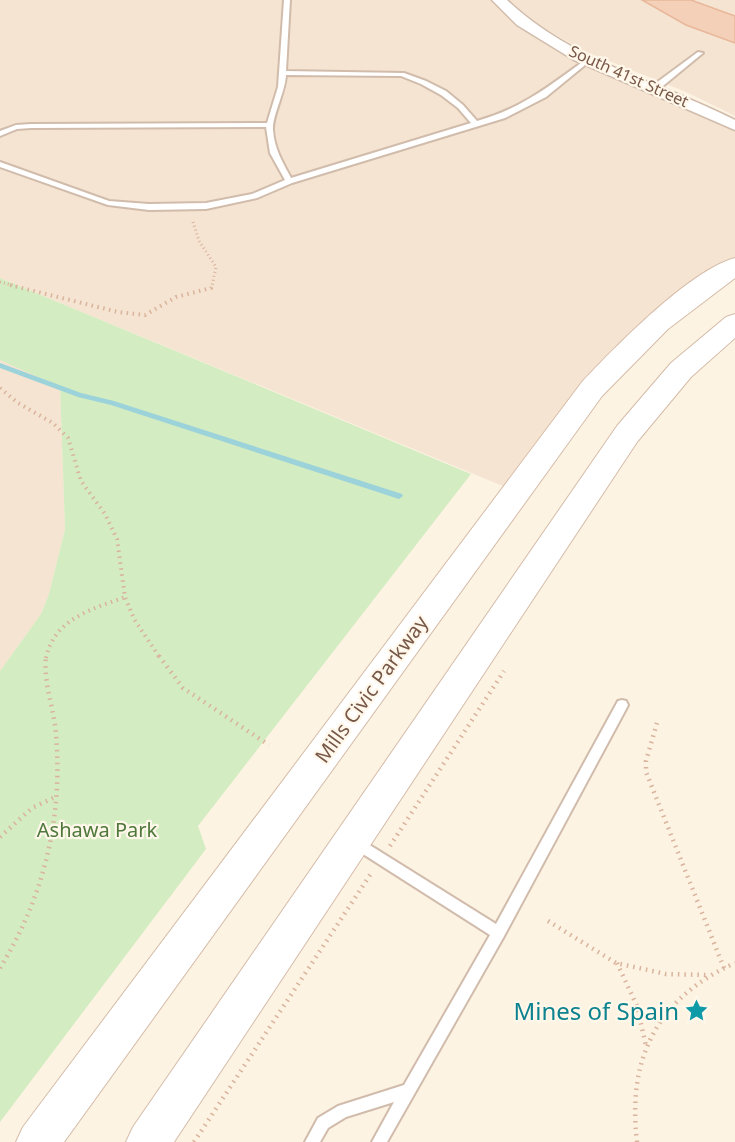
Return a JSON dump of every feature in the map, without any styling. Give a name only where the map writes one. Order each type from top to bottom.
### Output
[{"type":"main road","name":"Mills Civic Parkway","points":[[38,1142],[592,389],[652,328],[686,300],[735,266]]},
{"type":"main road","points":[[148,1142],[627,434],[681,370],[735,323]]},
{"type":"street","name":"South 41st Street","points":[[499,0],[534,30],[587,61],[655,88],[735,126]]},
{"type":"lane","points":[[287,0],[283,73],[279,99],[270,125],[270,143],[289,181]]},
{"type":"lane","points":[[655,88],[700,53]]},
{"type":"lane","points":[[0,164],[108,203],[189,207],[254,196],[289,181],[502,116],[543,95],[587,61]]},
{"type":"lane","points":[[283,73],[402,74],[417,78],[447,94],[476,124]]},
{"type":"lane","points":[[0,134],[16,127],[31,126],[270,125]]},
{"type":"lane","points":[[379,1142],[498,933],[622,705]]},
{"type":"lane","points":[[351,840],[498,933]]},
{"type":"lane","points":[[312,1142],[323,1124],[343,1110],[408,1089]]},
{"type":"path","points":[[0,282],[118,312],[145,315],[176,297],[211,288],[216,277],[216,263],[199,241],[189,207]]},
{"type":"path","points":[[0,388],[18,403],[44,417],[68,438],[81,481],[105,514],[117,539],[125,597],[146,641],[183,688],[269,745]]},
{"type":"path","points":[[0,968],[28,919],[45,867],[57,796],[55,725],[45,673],[48,648],[62,626],[75,617],[125,597]]},
{"type":"path","points":[[195,1142],[506,668]]},
{"type":"path","points":[[657,723],[646,772],[724,968]]},
{"type":"path","points":[[0,837],[27,809],[43,800],[57,796]]},
{"type":"path","points":[[548,921],[616,963],[666,974],[706,975]]},
{"type":"path","points":[[616,963],[637,1006],[646,1047]]},
{"type":"path","points":[[637,1142],[635,1096],[646,1047],[673,1003],[706,975],[735,963]]},
{"type":"shaded area","points":[[0,0],[499,0],[534,30],[735,126],[735,266],[686,300],[515,491],[0,278]]},
{"type":"shaded area","points":[[508,0],[735,0],[735,116],[686,92],[582,50],[541,26]]},
{"type":"shaded area","points":[[0,360],[60,386],[65,529],[49,594],[41,614],[0,671]]},
{"type":"green space","name":"Ashawa Park","points":[[0,278],[471,474],[198,826],[206,849],[0,1122],[0,671],[41,614],[49,594],[65,529],[60,387],[0,360]]},
{"type":"building","points":[[642,0],[691,0],[735,16],[735,43],[686,25]]},
{"type":"waterway","points":[[0,365],[80,395],[112,403],[399,496]]},
{"type":"place","name":"Mines of Spain","points":[[697,1010]]}]
